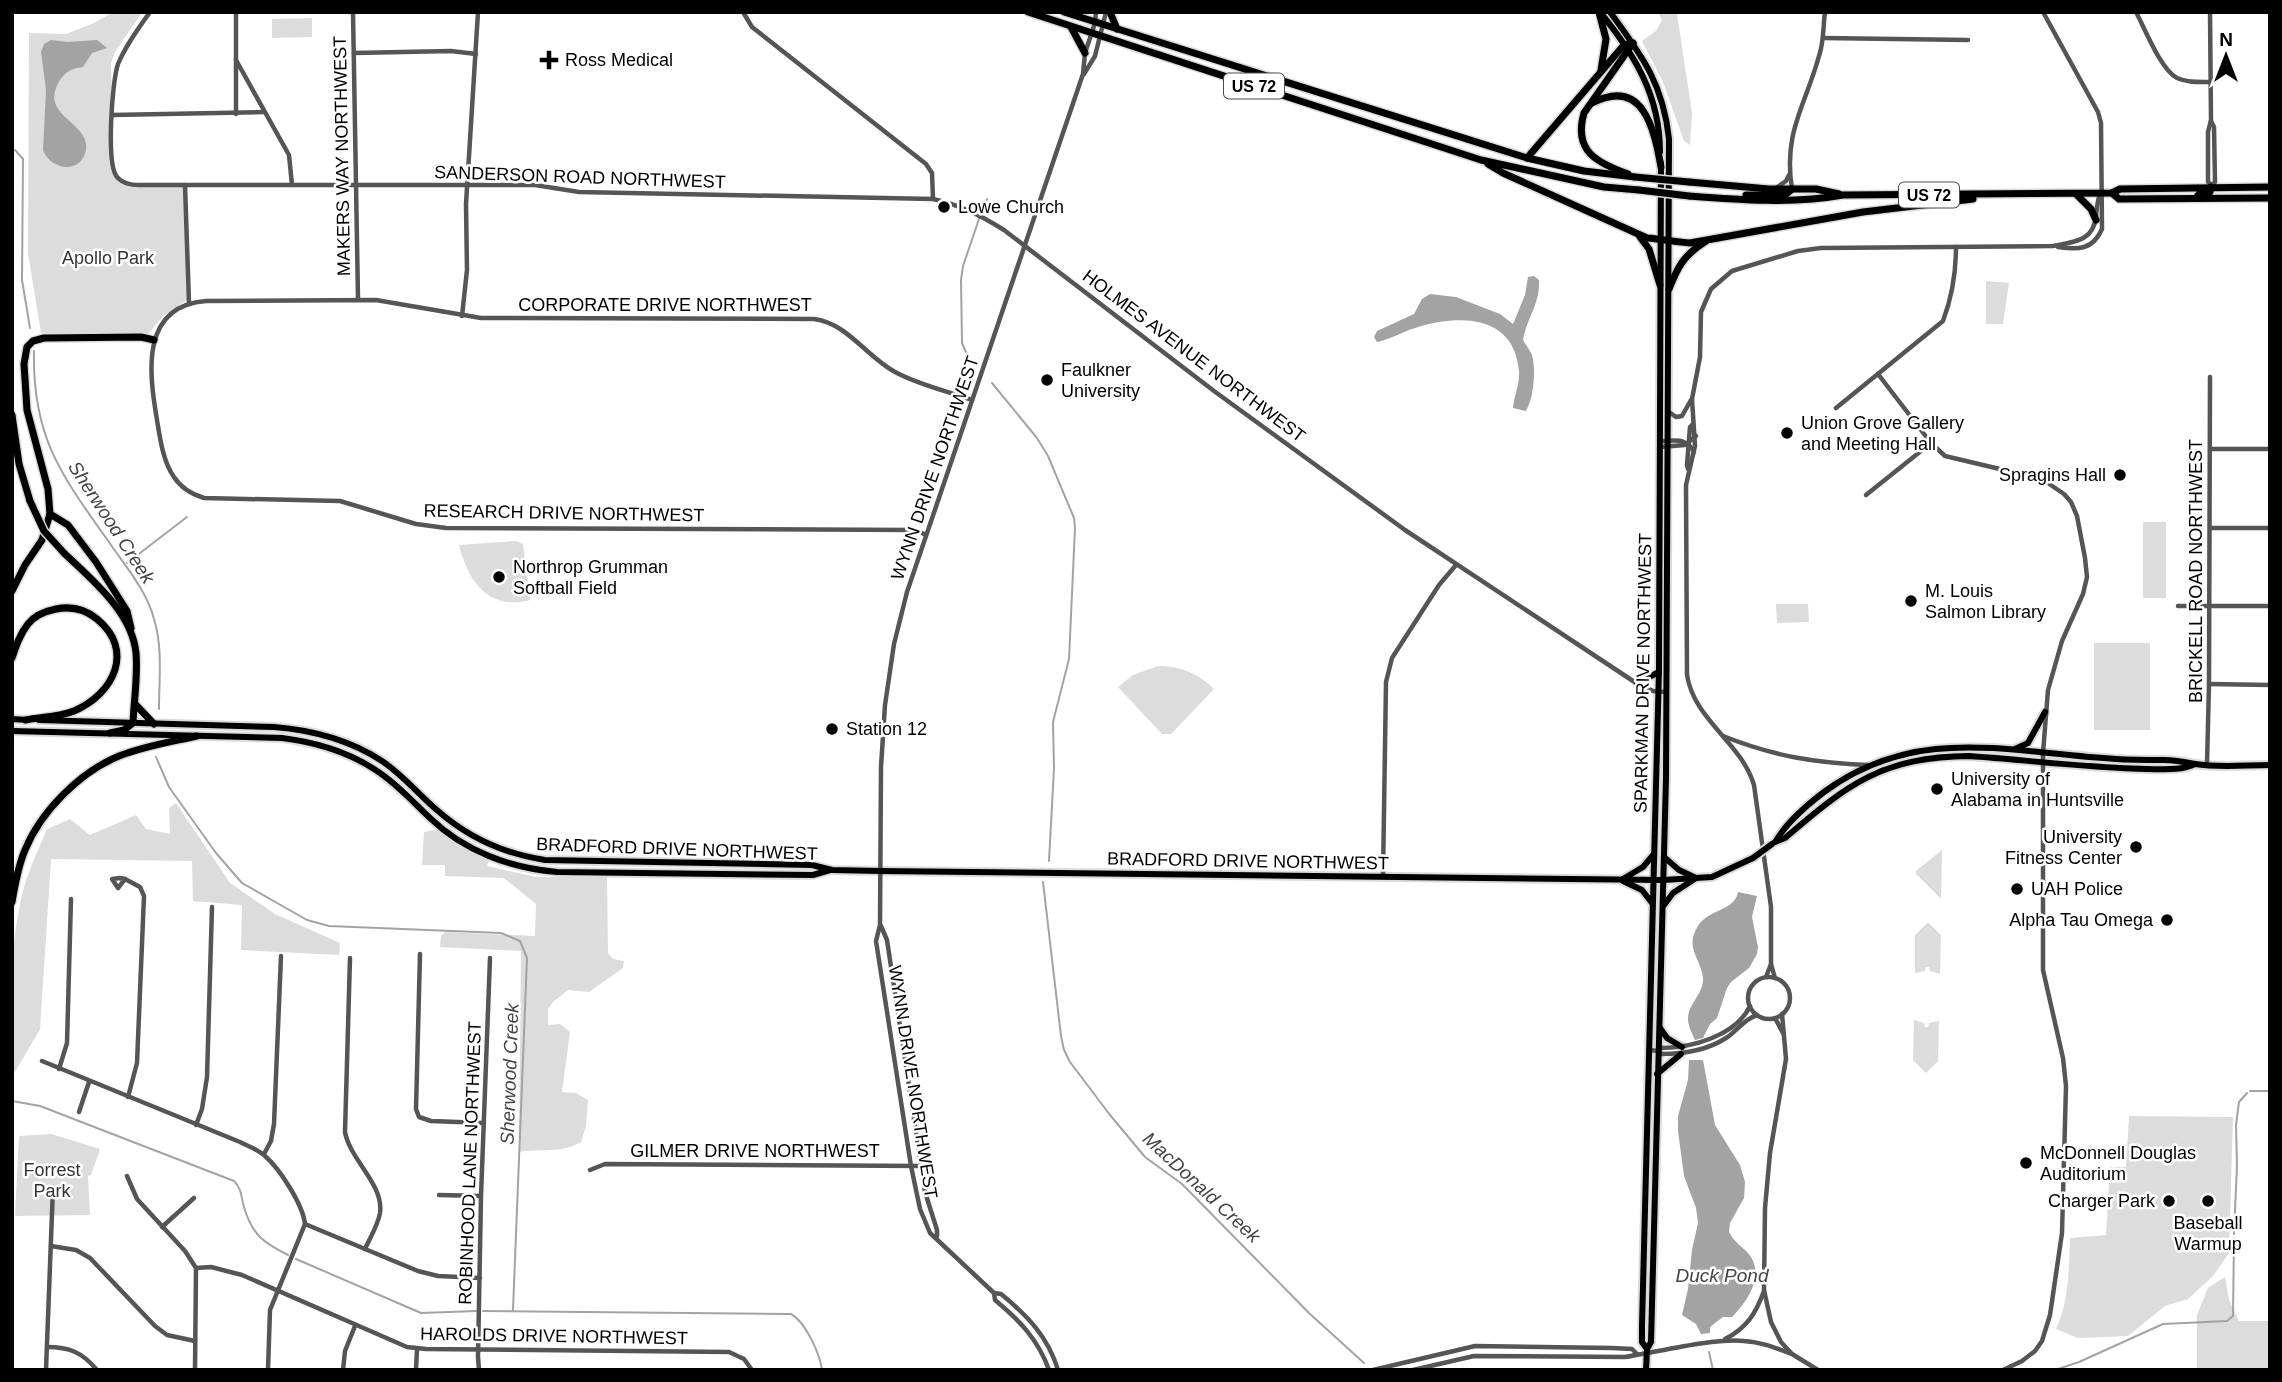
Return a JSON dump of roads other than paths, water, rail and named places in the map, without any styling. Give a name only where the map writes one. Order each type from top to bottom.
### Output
[{"type":"highway","name":"US 72","points":[[1028,12],[1481,160],[1604,187],[1729,199],[1816,200],[1843,195],[2101,194],[2112,193],[2120,188],[2270,187]]},
{"type":"highway","name":"US 72","points":[[1064,12],[1082,15],[1096,23],[1527,158],[1584,171],[1635,177],[1773,189],[1815,188],[1843,195]]},
{"type":"highway","points":[[1108,12],[1117,29]]},
{"type":"highway","points":[[1599,12],[1606,39],[1601,71]]},
{"type":"highway","points":[[1071,27],[1080,39],[1085,53]]},
{"type":"highway","points":[[1527,158],[1601,71],[1633,43]]},
{"type":"highway","points":[[1626,49],[1584,113],[1581,124],[1586,148],[1601,164],[1635,177]]},
{"type":"highway","points":[[1591,103],[1617,95],[1639,105],[1652,125],[1661,167]]},
{"type":"highway","points":[[1481,160],[1503,173],[1647,238],[1690,243],[1863,212],[2020,194]]},
{"type":"highway","points":[[2196,198],[2200,193],[2210,192],[2211,186]]},
{"type":"highway","points":[[2213,198],[2216,193],[2228,187]]},
{"type":"highway","name":"US 72","points":[[1729,199],[1741,195],[1785,195],[1792,189]]},
{"type":"highway","name":"US 72","points":[[2112,193],[2119,199],[2270,198]]},
{"type":"highway","points":[[2076,194],[2091,209],[2096,220]]},
{"type":"highway","points":[[1637,233],[1649,249],[1660,285]]},
{"type":"highway","points":[[1669,289],[1677,268],[1689,252],[1709,239]]},
{"type":"highway","points":[[12,591],[42,540],[50,514],[48,489],[27,410],[24,364],[27,347],[33,341],[44,338],[142,337],[154,340]]},
{"type":"highway","points":[[12,415],[19,464],[30,501],[44,531],[113,605],[131,632]]},
{"type":"highway","points":[[50,514],[68,525],[96,562],[127,611],[136,653],[134,723],[124,730],[110,733]]},
{"type":"highway","points":[[12,658],[20,636],[30,621],[45,611],[77,608],[106,626],[114,639],[117,657],[115,673],[98,696],[71,712],[26,720]]},
{"type":"highway","points":[[134,702],[154,723]]},
{"type":"highway","points":[[12,902],[26,849],[40,823],[70,789],[91,772],[117,757],[156,744],[197,736]]},
{"type":"main road","name":"SPARKMAN DRIVE NORTHWEST","points":[[1599,12],[1644,76],[1657,111],[1669,289],[1668,411],[1671,445],[1654,854],[1642,1325],[1642,1342],[1647,1351]]},
{"type":"main road","name":"SPARKMAN DRIVE NORTHWEST","points":[[1609,12],[1650,70],[1661,94],[1669,139],[1660,285],[1659,672],[1662,692],[1664,880],[1651,1342],[1647,1351],[1646,1370]]},
{"type":"main road","points":[[1637,683],[1659,672]]},
{"type":"main road","points":[[2011,750],[2028,743],[2045,712]]},
{"type":"main road","name":"BRADFORD DRIVE NORTHWEST","points":[[12,719],[283,727],[308,731],[332,738],[381,761],[443,816],[476,839],[498,849],[533,859],[560,862],[812,864],[832,870],[880,872],[1664,880]]},
{"type":"main road","name":"BRADFORD DRIVE NORTHWEST","points":[[12,731],[282,738],[322,746],[343,753],[376,770],[454,837],[482,853],[520,867],[556,872],[755,875],[813,875],[832,870]]},
{"type":"main road","points":[[1774,843],[1814,800],[1840,780],[1868,765],[1903,753],[1934,748],[1965,746],[2117,760],[2270,765]]},
{"type":"main road","points":[[1664,880],[1712,877],[1753,858],[1785,838],[1837,794],[1876,772],[1895,765],[1944,756],[2134,769],[2190,767],[2195,764]]},
{"type":"main road","points":[[1621,880],[1643,867],[1654,854]]},
{"type":"main road","points":[[1664,857],[1679,870],[1696,878]]},
{"type":"main road","points":[[1663,907],[1673,893],[1696,878]]},
{"type":"main road","points":[[1621,880],[1642,890],[1653,904]]},
{"type":"main road","points":[[1657,1074],[1681,1050],[1667,1038],[1659,1025]]},
{"type":"street","points":[[150,12],[125,50],[118,66],[112,90],[111,115],[264,112]]},
{"type":"street","points":[[236,12],[236,114]]},
{"type":"street","name":"MAKERS WAY NORTHWEST","points":[[353,12],[358,299]]},
{"type":"street","points":[[154,340],[170,315],[190,304],[212,301],[358,299],[404,303],[462,316],[467,270],[466,204],[478,12]]},
{"type":"street","points":[[743,12],[752,27],[926,164],[934,182],[933,199]]},
{"type":"street","points":[[1096,12],[1096,23]]},
{"type":"street","points":[[1083,74],[1095,56],[1108,12]]},
{"type":"street","points":[[1792,189],[1790,141],[1819,56],[1825,12]]},
{"type":"street","points":[[1688,469],[1692,466],[1696,436],[1692,399],[1700,357],[1699,333],[1703,305],[1711,289],[1732,271],[1798,251],[1821,248],[2053,246],[2082,249],[2098,238],[2104,217],[2101,194],[2101,128],[2098,113],[2043,12]]},
{"type":"street","points":[[2136,12],[2167,69],[2176,78],[2189,82],[2211,82]]},
{"type":"street","points":[[2210,12],[2211,120],[2208,132],[2208,182],[2211,186]]},
{"type":"street","name":"WYNN DRIVE NORTHWEST","points":[[1058,1370],[1052,1351],[1035,1324],[1001,1294],[995,1293],[930,1233],[920,1209],[911,1166],[876,941],[880,925],[881,767],[889,675],[900,618],[1083,74],[1085,53],[1096,23]]},
{"type":"street","points":[[1823,38],[1968,40]]},
{"type":"street","points":[[354,53],[451,51],[476,54]]},
{"type":"street","points":[[236,60],[289,155],[292,185]]},
{"type":"street","name":"SANDERSON ROAD NORTHWEST","points":[[111,115],[112,164],[117,178],[131,185],[535,186],[579,192],[933,199]]},
{"type":"street","points":[[1773,189],[1786,181],[1790,174]]},
{"type":"street","points":[[185,185],[190,304]]},
{"type":"street","points":[[2053,246],[2085,239],[2091,233],[2096,220],[2096,203],[2101,194]]},
{"type":"street","name":"HOLMES AVENUE NORTHWEST","points":[[933,199],[978,213],[1214,391],[1456,565],[1637,683],[1662,692]]},
{"type":"street","points":[[1836,408],[1944,320],[1950,304],[1956,247]]},
{"type":"street","name":"CORPORATE DRIVE NORTHWEST","points":[[462,316],[820,320],[842,331],[894,372],[972,400]]},
{"type":"street","name":"RESEARCH DRIVE NORTHWEST","points":[[154,340],[154,404],[167,463],[180,484],[189,492],[204,498],[340,501],[416,524],[446,528],[916,530],[926,535]]},
{"type":"street","points":[[1878,374],[1931,443],[1950,458],[2042,479],[2064,494],[2075,511],[2084,550],[2087,577],[2083,594],[2054,666],[2045,712],[2043,753],[2043,970],[2063,1058],[2066,1086],[2062,1231],[2050,1315],[2042,1341],[2035,1351],[2022,1361],[2003,1370]]},
{"type":"street","name":"BRICKELL ROAD NORTHWEST","points":[[2207,764],[2210,377]]},
{"type":"street","points":[[1668,411],[1676,417],[1682,416],[1692,399]]},
{"type":"street","points":[[1693,424],[1690,427],[1686,485],[1689,690],[1695,703],[1738,756],[1754,785],[1771,907],[1772,964],[1775,978]]},
{"type":"street","points":[[1660,444],[1689,443],[1696,436]]},
{"type":"street","points":[[1671,445],[1689,443]]},
{"type":"street","points":[[1689,443],[1694,452]]},
{"type":"street","points":[[1866,495],[1931,443]]},
{"type":"street","points":[[1671,445],[1682,452],[1687,462]]},
{"type":"street","points":[[2211,449],[2270,449]]},
{"type":"street","points":[[2210,528],[2270,528]]},
{"type":"street","points":[[1382,876],[1386,682],[1392,658],[1439,585],[1456,565]]},
{"type":"street","points":[[2178,606],[2270,606]]},
{"type":"street","points":[[2209,684],[2270,685]]},
{"type":"street","points":[[1722,736],[1751,748],[1812,762],[1868,765]]},
{"type":"street","points":[[1738,756],[1751,748]]},
{"type":"street","points":[[125,879],[140,887],[144,896],[137,1063],[128,1097]]},
{"type":"street","points":[[59,1069],[67,1043],[71,899]]},
{"type":"street","points":[[196,1125],[202,1110],[207,1077],[212,907]]},
{"type":"street","name":"WYNN DRIVE NORTHWEST","points":[[880,925],[887,940],[921,1166],[937,1237]]},
{"type":"street","points":[[420,954],[416,1109],[419,1117],[431,1121],[484,1123]]},
{"type":"street","points":[[264,1154],[271,1141],[274,1124],[281,956]]},
{"type":"street","points":[[350,958],[345,1132],[347,1144],[380,1200],[380,1214],[365,1249]]},
{"type":"street","name":"ROBINHOOD LANE NORTHWEST","points":[[480,1370],[478,1350],[481,1196],[490,958]]},
{"type":"street","points":[[1681,1050],[1725,1031],[1747,1012],[1750,1006],[1749,992],[1753,985],[1766,977],[1772,964]]},
{"type":"street","points":[[1750,1006],[1757,1015],[1775,1018],[1788,1006],[1789,990],[1775,978],[1766,977]]},
{"type":"street","points":[[1782,1014],[1786,1059],[1775,1111],[1768,1180],[1764,1290],[1771,1322],[1781,1342],[1792,1354]]},
{"type":"street","points":[[1649,1050],[1707,1047],[1726,1038],[1757,1015]]},
{"type":"street","points":[[1775,1018],[1785,1037]]},
{"type":"street","points":[[42,1061],[264,1154],[295,1198],[305,1224],[270,1310],[268,1370]]},
{"type":"street","points":[[79,1112],[89,1082]]},
{"type":"street","name":"GILMER DRIVE NORTHWEST","points":[[590,1170],[605,1164],[921,1166]]},
{"type":"street","points":[[127,1176],[137,1199],[185,1251],[196,1268],[195,1370]]},
{"type":"street","points":[[46,1370],[53,1187]]},
{"type":"street","points":[[439,1195],[481,1196]]},
{"type":"street","points":[[162,1227],[194,1198]]},
{"type":"street","points":[[305,1224],[424,1273],[480,1278]]},
{"type":"street","points":[[51,1246],[76,1250],[90,1258],[155,1326],[167,1335],[195,1341]]},
{"type":"street","name":"HAROLDS DRIVE NORTHWEST","points":[[196,1268],[206,1266],[232,1272],[396,1344],[417,1349],[729,1352],[744,1359],[752,1370]]},
{"type":"street","points":[[1721,1341],[1735,1334],[1751,1319],[1764,1290]]},
{"type":"street","name":"WYNN DRIVE NORTHWEST","points":[[995,1293],[995,1300],[1032,1336],[1049,1370]]},
{"type":"street","points":[[343,1370],[347,1346],[355,1326]]},
{"type":"street","points":[[1413,1370],[1474,1356],[1625,1357],[1647,1351],[1721,1341],[1759,1343],[1792,1354],[1818,1370]]},
{"type":"street","points":[[1373,1370],[1475,1346],[1632,1349],[1637,1354]]},
{"type":"street","points":[[47,1347],[76,1350],[97,1370]]},
{"type":"street","points":[[416,1370],[417,1349]]},
{"type":"water","points":[[51,40],[97,40],[107,48],[92,53],[83,67],[65,74],[55,92],[59,111],[81,132],[85,140],[83,158],[72,166],[65,167],[52,162],[43,150],[46,90],[41,52],[44,44]]},
{"type":"water","points":[[1534,276],[1539,280],[1539,289],[1523,340],[1532,355],[1534,368],[1534,383],[1526,411],[1513,408],[1519,381],[1515,352],[1507,339],[1496,329],[1468,320],[1451,321],[1418,327],[1377,342],[1374,337],[1377,331],[1414,314],[1422,299],[1430,294],[1456,297],[1500,314],[1513,324],[1525,295],[1528,277]]},
{"type":"water","points":[[1738,892],[1757,896],[1752,917],[1757,954],[1749,968],[1727,988],[1717,1018],[1710,1024],[1703,1038],[1695,1040],[1688,1019],[1703,978],[1693,947],[1694,934],[1702,920],[1727,907]]},
{"type":"water","name":"Duck Pond","points":[[1689,1060],[1703,1060],[1715,1125],[1740,1165],[1745,1182],[1744,1198],[1730,1223],[1729,1232],[1751,1257],[1755,1273],[1752,1290],[1732,1317],[1723,1317],[1710,1327],[1710,1333],[1701,1334],[1696,1324],[1682,1315],[1698,1223],[1696,1208],[1684,1176],[1678,1131],[1678,1116],[1688,1080]]},
{"type":"waterway","name":"Sherwood Creek","points":[[15,150],[23,159],[22,280],[30,328]]},
{"type":"waterway","name":"MacDonald Creek","points":[[982,211],[987,199]]},
{"type":"waterway","name":"MacDonald Creek","points":[[974,363],[962,343],[961,280],[979,219]]},
{"type":"waterway","name":"Sherwood Creek","points":[[34,351],[38,409],[54,456],[78,498],[136,580],[151,609],[160,653],[159,709]]},
{"type":"waterway","name":"MacDonald Creek","points":[[992,383],[1037,438],[1048,456],[1074,518],[1069,659],[1053,722],[1054,768],[1049,861]]},
{"type":"waterway","points":[[127,563],[187,517]]},
{"type":"waterway","name":"Sherwood Creek","points":[[156,757],[169,787],[216,853],[242,883],[307,920],[329,926],[501,933],[520,941],[527,958],[513,1310]]},
{"type":"waterway","name":"MacDonald Creek","points":[[1043,882],[1061,1036],[1070,1062],[1145,1157],[1182,1184],[1310,1314],[1364,1363]]},
{"type":"waterway","points":[[2250,1091],[2270,1091]]},
{"type":"waterway","points":[[2234,1234],[2236,1125],[2239,1102],[2247,1093]]},
{"type":"waterway","points":[[12,1101],[40,1106],[234,1181],[255,1231],[266,1242],[288,1255]]},
{"type":"waterway","points":[[2055,1370],[2163,1324],[2227,1321],[2233,1316],[2234,1238]]},
{"type":"waterway","points":[[296,1259],[421,1313],[476,1311]]},
{"type":"waterway","name":"Sherwood Creek","points":[[483,1311],[791,1314],[801,1323],[811,1339],[822,1370]]},
{"type":"waterway","points":[[1709,1352],[1713,1370]]},
{"type":"place","name":"Ross Medical","points":[[549,60]]},
{"type":"place","name":"Lowe Church","points":[[944,207]]},
{"type":"place","name":"Faulkner University","points":[[1047,380]]},
{"type":"place","name":"Union Grove Gallery and Meeting Hall","points":[[1787,433]]},
{"type":"place","name":"Spragins Hall","points":[[2120,475]]},
{"type":"place","name":"Northrop Grumman Softball Field","points":[[499,577]]},
{"type":"place","name":"M. Louis Salmon Library","points":[[1911,601]]},
{"type":"place","name":"Station 12","points":[[832,729]]},
{"type":"place","name":"University of Alabama in Huntsville","points":[[1937,789]]},
{"type":"place","name":"University Fitness Center","points":[[2136,847]]},
{"type":"place","name":"UAH Police","points":[[2017,889]]},
{"type":"place","name":"Alpha Tau Omega","points":[[2167,920]]},
{"type":"place","name":"McDonnell Douglas Auditorium","points":[[2026,1163]]},
{"type":"place","name":"Charger Park","points":[[2169,1201]]},
{"type":"place","name":"Baseball Warmup","points":[[2208,1201]]},
{"type":"park label","name":"Apollo Park","points":[[108,258]]},
{"type":"park label","name":"Forrest Park","points":[[52,1180]]}]
